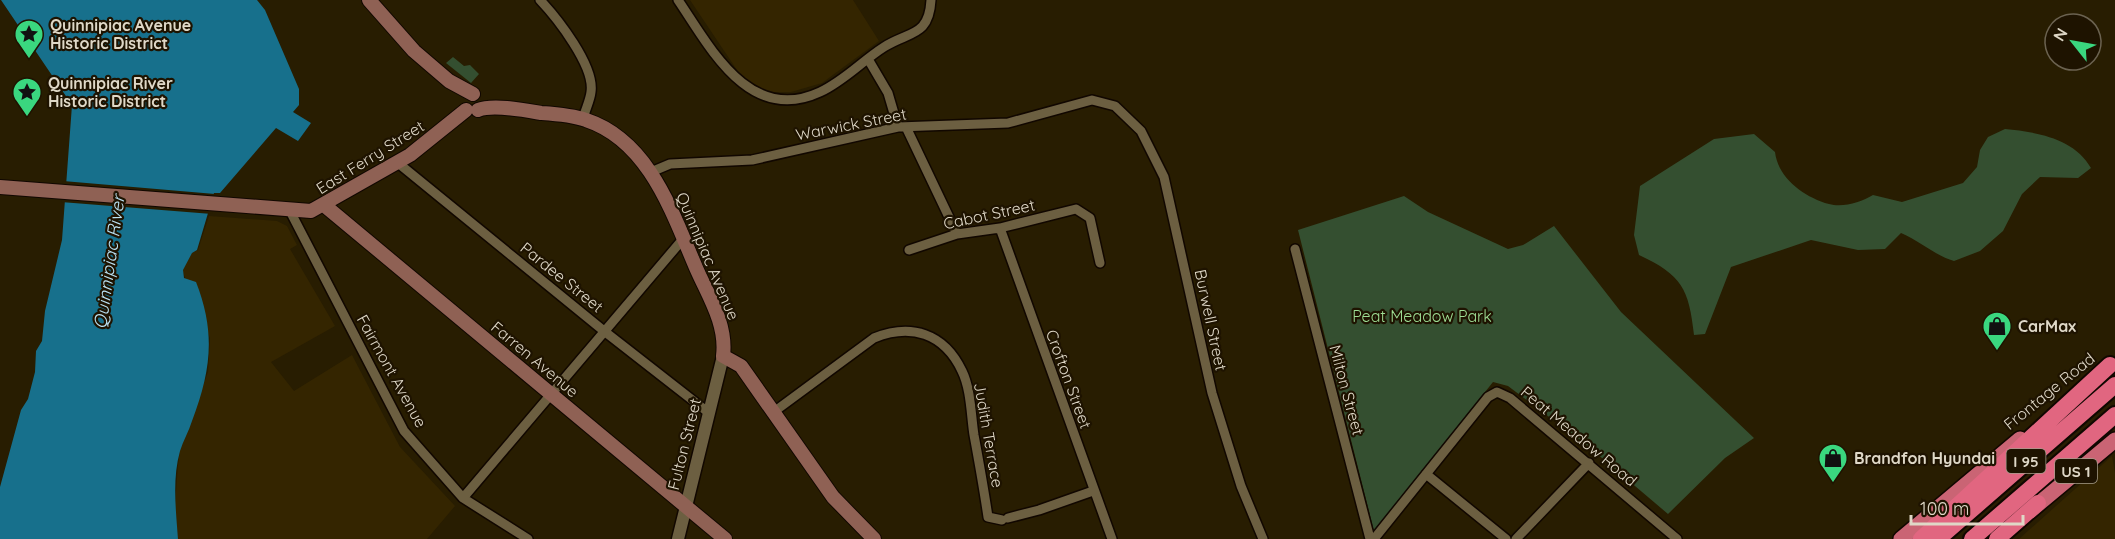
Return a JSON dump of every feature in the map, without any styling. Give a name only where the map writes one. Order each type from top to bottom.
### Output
[{"type":"highway","name":"Frontage Road","points":[[1901,539],[1923,518],[2112,363]]},
{"type":"highway","points":[[1921,539],[2112,363]]},
{"type":"highway","name":"I 95","points":[[1938,539],[2115,385]]},
{"type":"highway","name":"I 95","points":[[1972,539],[2115,415]]},
{"type":"highway","name":"US 1","points":[[2003,539],[2038,502],[2115,440]]},
{"type":"highway","points":[[1997,539],[2038,502]]},
{"type":"main road","points":[[369,0],[406,43],[472,103]]},
{"type":"main road","name":"Quinnipiac Avenue","points":[[472,103],[583,119],[610,132],[651,172],[719,319],[725,342],[723,356]]},
{"type":"main road","name":"East Ferry Street","points":[[0,187],[311,211],[398,163],[426,144],[472,103]]},
{"type":"main road","name":"Farren Avenue","points":[[324,205],[725,539]]},
{"type":"main road","points":[[723,356],[736,361],[775,411],[833,497],[874,539]]},
{"type":"street","points":[[540,0],[557,18],[587,70],[591,92],[583,119]]},
{"type":"street","points":[[678,0],[728,71],[758,93],[785,99],[808,96],[829,87],[885,46],[913,34],[925,25],[931,0]]},
{"type":"street","points":[[868,59],[888,93],[902,127],[957,234]]},
{"type":"street","name":"Warwick Street","points":[[651,172],[670,164],[752,160],[902,127],[1008,123],[1092,100],[1106,102],[1124,113]]},
{"type":"street","name":"Burwell Street","points":[[1124,113],[1141,131],[1153,150],[1169,194],[1212,393],[1241,486],[1263,539]]},
{"type":"street","name":"Pardee Street","points":[[398,163],[604,331],[709,412]]},
{"type":"street","name":"Cabot Street","points":[[909,250],[957,234],[1000,228],[1076,209],[1090,218],[1100,263]]},
{"type":"street","name":"Fairmont Avenue","points":[[290,211],[404,431],[463,498],[528,539]]},
{"type":"street","name":"Crofton Street","points":[[1000,228],[1112,539]]},
{"type":"street","points":[[463,498],[683,239]]},
{"type":"street","name":"Milton Street","points":[[1295,249],[1372,539]]},
{"type":"street","name":"Judith Terrace","points":[[775,411],[874,338],[889,332],[908,330],[932,337],[945,346],[963,372],[988,518],[1005,519],[1093,491]]},
{"type":"street","name":"Fulton Street","points":[[678,539],[723,356]]},
{"type":"street","name":"Peat Meadow Road","points":[[1372,539],[1488,397],[1497,392],[1510,398],[1677,539]]},
{"type":"street","points":[[1516,539],[1589,463]]},
{"type":"street","points":[[1426,474],[1506,539]]},
{"type":"street","points":[[1660,539],[1668,531]]},
{"type":"shaded area","points":[[690,0],[853,0],[879,41],[822,83],[791,92],[768,92],[741,76]]},
{"type":"shaded area","points":[[209,216],[277,221],[287,226],[297,245],[290,249],[335,326],[271,362],[294,391],[352,355],[400,447],[455,506],[427,539],[178,539],[175,505],[180,449],[208,372],[210,338],[182,270],[192,253],[198,250]]},
{"type":"shaded area","points":[[2112,456],[2115,473],[2115,539],[2019,539]]},
{"type":"green space","points":[[453,57],[464,66],[470,65],[479,74],[471,83],[446,63]]},
{"type":"green space","points":[[2005,129],[2053,138],[2075,150],[2091,168],[2078,178],[2040,177],[2022,194],[2003,231],[1980,251],[1954,261],[1901,233],[1885,249],[1858,250],[1811,240],[1731,267],[1705,334],[1694,335],[1689,306],[1681,285],[1665,269],[1639,255],[1634,235],[1640,186],[1714,139],[1754,134],[1775,152],[1781,170],[1794,185],[1810,197],[1820,201],[1846,205],[1873,195],[1902,202],[1963,183],[1977,167],[1980,150],[1988,137]]},
{"type":"green space","name":"Peat Meadow Park","points":[[1404,196],[1428,212],[1508,249],[1523,245],[1554,226],[1621,312],[1754,438],[1725,458],[1668,514],[1589,447],[1508,386],[1493,382],[1374,531],[1298,230]]},
{"type":"water","name":"Quinnipiac River","points":[[1,0],[257,0],[265,10],[299,89],[299,105],[293,112],[311,123],[298,141],[276,128],[220,193],[214,193],[197,250],[192,253],[183,270],[184,278],[196,282],[206,318],[209,352],[203,385],[191,425],[181,447],[176,473],[178,539],[0,539],[0,487],[21,410],[28,399],[35,372],[36,351],[42,341],[45,311],[62,240],[72,105]]},
{"type":"pier","points":[[63,181],[215,194],[212,214],[61,202]]},
{"type":"place","name":"Quinnipiac Avenue Historic District","points":[[29,60]]},
{"type":"place","name":"Quinnipiac River Historic District","points":[[27,118]]},
{"type":"place","name":"CarMax","points":[[1997,352]]},
{"type":"place","name":"Brandfon Hyundai","points":[[1833,484]]}]
